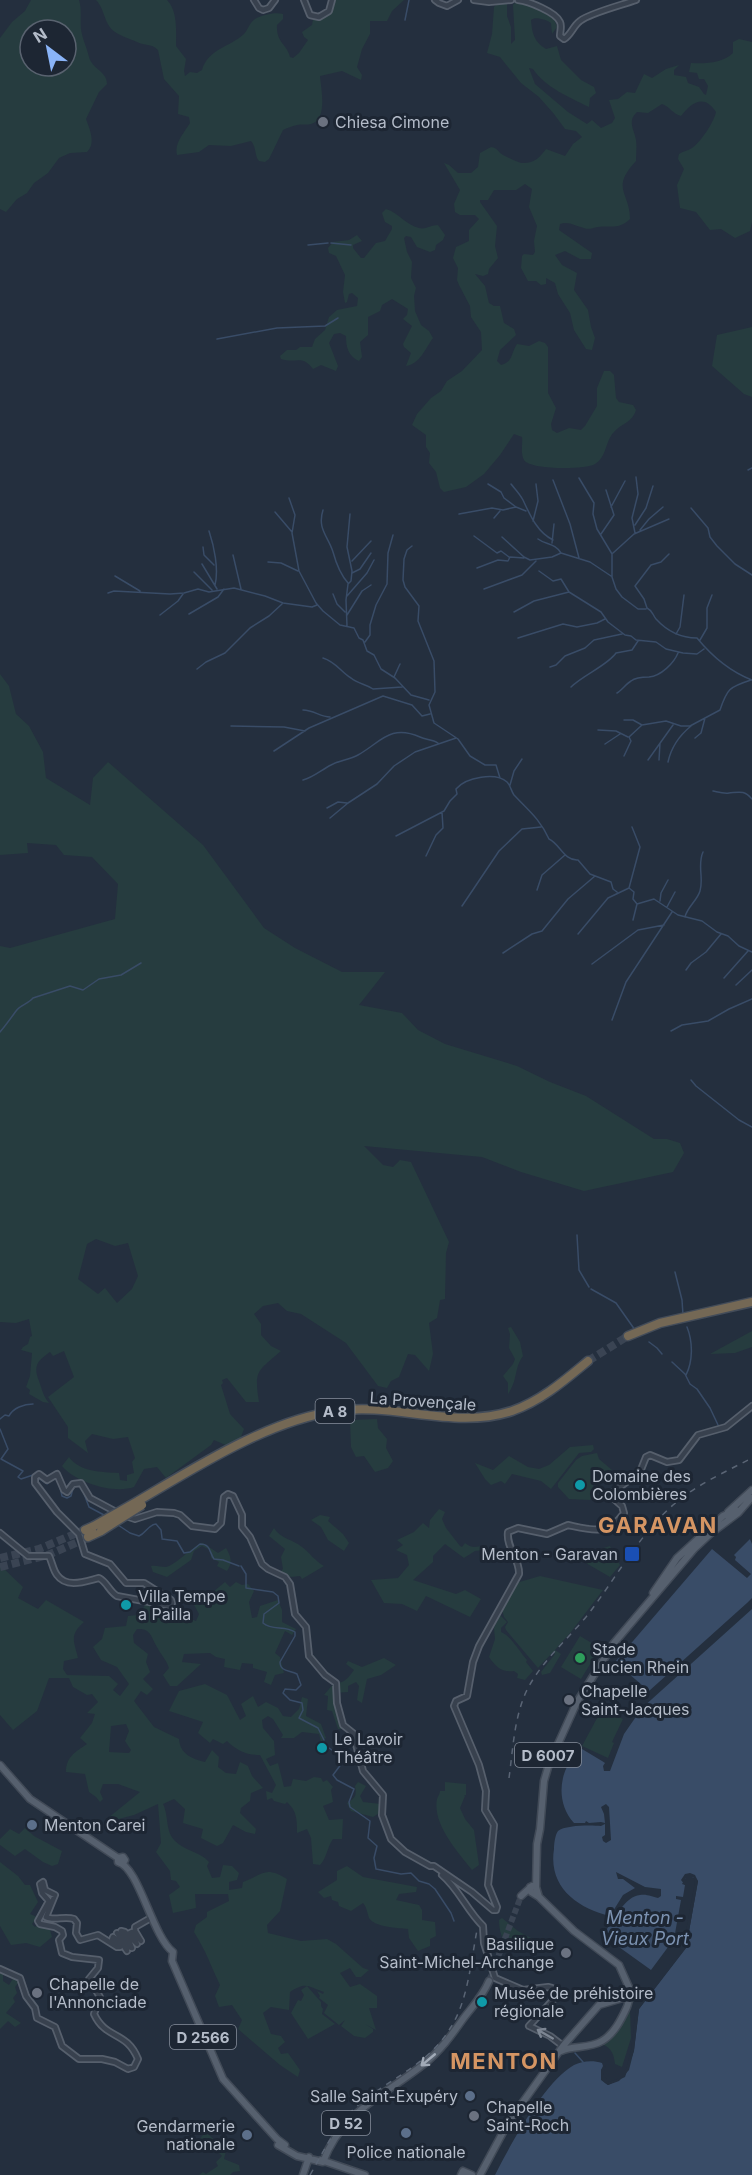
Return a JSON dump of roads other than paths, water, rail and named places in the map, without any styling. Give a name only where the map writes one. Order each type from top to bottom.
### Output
[{"type":"highway","points":[[629,1338],[660,1323],[752,1304]]},
{"type":"highway","name":"La Provençale","points":[[87,1534],[205,1465],[303,1418],[336,1411],[380,1409],[433,1417],[501,1416],[522,1411],[538,1403],[590,1363]]},
{"type":"main road","name":"D 6007","points":[[532,1891],[538,1792],[546,1761],[574,1699],[617,1634],[651,1596],[674,1560],[732,1515],[752,1490]]},
{"type":"main road","name":"D 6007","points":[[532,1891],[544,1781],[555,1749],[577,1700],[600,1662],[680,1566],[704,1539],[751,1498]]},
{"type":"main road","points":[[674,1560],[680,1566]]},
{"type":"main road","name":"D 2566","points":[[0,1765],[30,1799],[121,1860],[134,1880],[169,1953],[221,2080],[233,2095],[276,2143],[308,2158],[365,2175]]},
{"type":"main road","points":[[532,1891],[558,1917],[619,1965],[629,1993],[628,2005],[606,2039],[591,2046],[565,2048]]},
{"type":"main road","name":"D 2566","points":[[145,1904],[149,1919],[169,1953]]},
{"type":"main road","name":"D 52","points":[[323,2162],[337,2134],[351,2117],[436,2054],[447,2043],[488,1984]]},
{"type":"main road","points":[[480,2175],[505,2127],[599,2005],[629,1993]]},
{"type":"main road","points":[[303,2175],[308,2158]]},
{"type":"main road","points":[[462,2173],[472,2175]]},
{"type":"street","points":[[254,0],[263,10],[269,8],[274,0]]},
{"type":"street","points":[[304,0],[310,15],[319,17],[328,10],[332,0]]},
{"type":"street","points":[[435,0],[447,6],[458,0]]},
{"type":"street","points":[[474,0],[489,2],[511,0]]},
{"type":"street","points":[[518,0],[557,16],[561,26],[560,36],[564,39],[568,37],[576,24],[586,17],[636,0]]},
{"type":"street","points":[[430,1866],[434,1866],[472,1892],[492,1910],[496,1910],[497,1907],[488,1885],[494,1825],[484,1810],[486,1791],[479,1766],[454,1706],[456,1701],[467,1696],[479,1646],[519,1574],[519,1567],[510,1549],[508,1532],[518,1528],[547,1534],[568,1525],[585,1530],[608,1527],[624,1513],[622,1506],[613,1498],[613,1492],[640,1472],[646,1457],[651,1455],[671,1463],[679,1460],[698,1436],[723,1428],[752,1406]]},
{"type":"street","points":[[0,1533],[28,1556],[49,1556],[61,1579],[80,1584],[99,1578],[104,1581],[112,1593],[118,1596],[148,1600],[168,1606],[172,1604],[170,1599],[148,1585],[126,1582],[110,1564],[87,1556],[83,1551],[79,1534],[57,1512],[35,1483],[36,1476],[39,1474],[47,1479],[57,1474],[67,1492],[73,1484],[81,1483],[90,1498],[132,1519],[157,1512],[174,1514],[180,1515],[192,1526],[212,1530],[218,1528],[221,1523],[224,1497],[228,1494],[233,1496],[242,1515],[242,1527],[250,1537],[262,1564],[285,1577],[290,1584],[294,1614],[306,1627],[309,1656],[337,1685],[337,1703],[343,1725],[353,1733],[363,1771],[383,1795],[382,1815],[389,1835],[405,1852],[430,1866],[453,1884],[474,1917],[483,1926],[484,1943],[495,1978],[523,1990],[551,1987],[554,1999],[529,2026],[550,2036],[565,2048]]},
{"type":"street","points":[[0,1969],[20,1978],[26,1996],[35,2008],[37,2018],[55,2027],[65,2050],[79,2060],[108,2060],[128,2069],[133,2068],[137,2057],[132,2047],[123,2038],[107,2032],[94,2014],[100,1997],[90,1979],[98,1968],[99,1960],[72,1957],[62,1953],[59,1940],[63,1935],[62,1930],[43,1925],[38,1921],[49,1900],[42,1893],[40,1884],[43,1882],[45,1890],[55,1895],[46,1917],[74,1919],[77,1923],[76,1934],[80,1940],[98,1935],[120,1947],[112,1939],[114,1937],[127,1951],[117,1933],[126,1939],[129,1947],[132,1948],[128,1938],[121,1931],[125,1932],[136,1944],[137,1942],[130,1933],[132,1932],[141,1941],[135,1932],[135,1927],[149,1919]]},
{"type":"water","points":[[750,1539],[752,1544],[752,1598],[747,1603],[649,1691],[615,1662],[712,1549],[747,1578],[751,1574],[735,1560],[734,1555]]},
{"type":"water","name":"Menton - Vieux Port","points":[[752,1609],[752,2175],[495,2175],[529,2115],[563,2073],[574,2065],[595,2061],[602,2063],[602,2079],[608,2085],[625,2077],[634,2051],[639,2009],[686,1948],[698,1881],[688,1874],[682,1884],[685,1885],[683,1897],[676,1896],[676,1899],[681,1900],[674,1939],[651,1970],[605,1937],[605,1932],[629,1900],[643,1895],[658,1898],[661,1896],[661,1889],[645,1887],[616,1872],[618,1879],[623,1879],[635,1888],[623,1895],[610,1916],[586,1908],[567,1894],[560,1885],[553,1862],[554,1842],[558,1831],[572,1827],[605,1824],[603,1841],[606,1843],[611,1840],[609,1807],[606,1804],[601,1807],[605,1823],[586,1821],[585,1823],[574,1823],[568,1814],[562,1795],[562,1784],[568,1764],[582,1749],[605,1763],[604,1771],[610,1771],[624,1734],[642,1708]]},
{"type":"waterway","points":[[405,20],[409,0]]},
{"type":"waterway","points":[[308,245],[328,243]]},
{"type":"waterway","points":[[331,243],[351,245]]},
{"type":"waterway","points":[[217,339],[277,328],[325,326],[338,318]]},
{"type":"waterway","points":[[748,470],[752,468]]},
{"type":"waterway","points":[[635,533],[632,518],[638,494],[636,477]]},
{"type":"waterway","points":[[579,478],[594,503],[593,514],[597,529],[612,554],[612,577],[616,589],[622,597],[638,609],[646,609]]},
{"type":"waterway","points":[[553,480],[570,524],[579,558]]},
{"type":"waterway","points":[[611,507],[625,481]]},
{"type":"waterway","points":[[488,484],[501,492],[504,498],[516,507],[526,511]]},
{"type":"waterway","points":[[511,484],[522,498],[538,528],[553,540]]},
{"type":"waterway","points":[[533,521],[538,501],[536,484]]},
{"type":"waterway","points":[[635,525],[646,508],[653,486]]},
{"type":"waterway","points":[[601,534],[614,515],[606,490]]},
{"type":"waterway","points":[[289,498],[295,515],[292,533],[299,571],[316,603],[340,625],[354,628],[359,638],[363,640],[367,651],[374,655],[381,669],[395,678],[411,695],[429,700]]},
{"type":"waterway","points":[[459,514],[492,508],[503,510],[516,507]]},
{"type":"waterway","points":[[640,530],[663,507]]},
{"type":"waterway","points":[[691,508],[708,528],[710,537],[717,546],[735,564],[752,575]]},
{"type":"waterway","points":[[323,510],[322,527],[339,568],[348,583]]},
{"type":"waterway","points":[[494,518],[500,511]]},
{"type":"waterway","points":[[275,512],[292,532]]},
{"type":"waterway","points":[[347,626],[346,600],[352,571],[347,547],[350,514]]},
{"type":"waterway","points":[[613,553],[634,534],[669,519]]},
{"type":"waterway","points":[[552,543],[554,524]]},
{"type":"waterway","points":[[209,531],[216,565],[215,585]]},
{"type":"waterway","points":[[365,642],[370,635],[370,625],[376,605],[387,584],[388,553],[393,535]]},
{"type":"waterway","points":[[474,536],[497,553],[501,551],[509,557]]},
{"type":"waterway","points":[[502,537],[530,560],[552,557],[561,553],[590,562],[611,576]]},
{"type":"waterway","points":[[538,539],[556,547],[561,553]]},
{"type":"waterway","points":[[352,561],[371,541]]},
{"type":"waterway","points":[[412,546],[407,550],[404,559],[403,580],[405,587],[419,606],[418,621],[434,661],[435,692],[429,705],[434,723],[458,739],[470,756],[485,765],[496,765],[500,778]]},
{"type":"waterway","points":[[203,547],[204,555],[214,565]]},
{"type":"waterway","points":[[352,573],[360,569],[371,553]]},
{"type":"waterway","points":[[669,554],[661,562],[651,565],[635,586],[647,608],[665,627],[680,635],[697,638],[722,662],[752,680]]},
{"type":"waterway","points":[[233,555],[241,589]]},
{"type":"waterway","points":[[477,568],[498,560],[508,561],[510,557],[524,558]]},
{"type":"waterway","points":[[347,596],[367,573],[374,560]]},
{"type":"waterway","points":[[484,589],[522,575],[536,561]]},
{"type":"waterway","points":[[268,562],[281,563],[298,571]]},
{"type":"waterway","points":[[202,564],[217,589]]},
{"type":"waterway","points":[[539,571],[553,581],[561,579],[569,592],[601,612],[608,622],[625,635],[636,640],[656,642],[666,649],[683,653],[697,654],[704,649]]},
{"type":"waterway","points":[[194,572],[212,590]]},
{"type":"waterway","points":[[115,576],[140,591]]},
{"type":"waterway","points":[[347,615],[362,591],[371,585]]},
{"type":"waterway","points":[[108,593],[114,591],[170,594],[198,589],[209,592],[234,588],[283,603],[312,607],[317,605]]},
{"type":"waterway","points":[[189,614],[218,597],[224,589]]},
{"type":"waterway","points":[[514,612],[534,601],[569,592]]},
{"type":"waterway","points":[[160,615],[183,594]]},
{"type":"waterway","points":[[333,594],[337,604],[345,612]]},
{"type":"waterway","points":[[676,634],[680,627],[684,595]]},
{"type":"waterway","points":[[700,640],[707,628],[707,608],[712,595]]},
{"type":"waterway","points":[[197,669],[225,653],[250,628],[282,604]]},
{"type":"waterway","points":[[518,638],[563,624],[577,627],[605,619]]},
{"type":"waterway","points":[[550,667],[556,665],[565,656],[585,648],[594,640],[622,634]]},
{"type":"waterway","points":[[571,687],[616,653],[632,650],[638,641]]},
{"type":"waterway","points":[[617,693],[633,680],[662,672],[678,653]]},
{"type":"waterway","points":[[323,658],[347,676],[373,689],[402,687]]},
{"type":"waterway","points":[[394,677],[400,664]]},
{"type":"waterway","points":[[624,756],[631,741],[629,737],[642,725],[666,721],[681,726],[690,726],[720,710],[730,690],[751,680]]},
{"type":"waterway","points":[[274,751],[309,728],[383,696],[412,705],[422,716],[430,714]]},
{"type":"waterway","points":[[303,710],[330,717]]},
{"type":"waterway","points":[[695,738],[701,733],[705,718]]},
{"type":"waterway","points":[[624,720],[633,720],[642,725]]},
{"type":"waterway","points":[[648,760],[673,725]]},
{"type":"waterway","points":[[231,726],[284,727],[305,731]]},
{"type":"waterway","points":[[668,762],[676,742],[691,726]]},
{"type":"waterway","points":[[598,730],[616,731],[628,737]]},
{"type":"waterway","points":[[303,780],[334,763],[358,755],[386,736],[393,734],[401,732],[438,743]]},
{"type":"waterway","points":[[605,744],[620,734]]},
{"type":"waterway","points":[[330,818],[377,784],[394,766],[415,752],[456,738]]},
{"type":"waterway","points":[[659,760],[660,743]]},
{"type":"waterway","points":[[510,785],[514,771],[522,759]]},
{"type":"waterway","points":[[396,836],[444,811],[457,794],[456,789],[467,781],[481,777],[496,777],[507,782],[514,795],[538,820],[549,839],[569,858],[578,860],[590,874],[611,882],[613,889],[617,892]]},
{"type":"waterway","points":[[713,791],[742,792],[752,799]]},
{"type":"waterway","points":[[327,808],[338,802],[347,803]]},
{"type":"waterway","points":[[426,856],[436,835],[443,828],[442,812]]},
{"type":"waterway","points":[[462,906],[499,851],[522,829],[541,827]]},
{"type":"waterway","points":[[578,934],[608,898],[629,888],[640,847],[632,827]]},
{"type":"waterway","points":[[685,917],[700,891],[703,852]]},
{"type":"waterway","points":[[537,890],[542,875],[565,855]]},
{"type":"waterway","points":[[503,953],[532,934],[542,931],[568,899],[595,876]]},
{"type":"waterway","points":[[660,901],[661,893],[668,880]]},
{"type":"waterway","points":[[629,888],[634,892],[633,899],[637,904],[633,920]]},
{"type":"waterway","points":[[667,907],[675,892]]},
{"type":"waterway","points":[[637,904],[654,899],[678,915],[702,921],[752,952]]},
{"type":"waterway","points":[[612,1020],[626,982],[672,912]]},
{"type":"waterway","points":[[592,964],[638,930],[664,925]]},
{"type":"waterway","points":[[686,970],[721,934]]},
{"type":"waterway","points":[[724,978],[748,951]]},
{"type":"waterway","points":[[0,1032],[18,1009],[33,998],[70,986],[83,990],[99,979],[121,975],[141,963]]},
{"type":"waterway","points":[[736,985],[752,970]]},
{"type":"waterway","points":[[671,1031],[682,1025],[708,1021],[752,999]]},
{"type":"waterway","points":[[691,1080],[739,1120],[752,1127]]},
{"type":"waterway","points":[[577,1235],[579,1270],[589,1287]]},
{"type":"waterway","points":[[675,1272],[683,1315]]},
{"type":"waterway","points":[[591,1289],[616,1303],[635,1330]]},
{"type":"waterway","points":[[686,1375],[691,1351],[687,1327]]},
{"type":"waterway","points":[[649,1342],[662,1354]]},
{"type":"waterway","points":[[672,1362],[697,1389],[719,1427]]},
{"type":"waterway","points":[[0,1419],[5,1415],[9,1416],[19,1407],[33,1404]]},
{"type":"waterway","points":[[0,1429],[8,1449],[1,1459],[23,1471],[18,1477],[21,1479],[33,1475]]},
{"type":"waterway","points":[[37,1477],[47,1484],[52,1479]]},
{"type":"waterway","points":[[60,1487],[62,1496],[67,1498],[71,1496],[73,1488]]},
{"type":"waterway","points":[[83,1491],[89,1507],[104,1515]]},
{"type":"waterway","points":[[118,1525],[139,1536],[156,1524],[161,1530],[162,1538]]},
{"type":"waterway","points":[[162,1539],[177,1541],[184,1553],[204,1544],[214,1559],[239,1566]]},
{"type":"waterway","points":[[241,1566],[246,1574],[246,1588],[273,1592],[278,1596],[279,1603],[264,1614],[263,1623],[270,1627],[295,1632],[280,1665],[297,1674],[301,1685],[296,1690],[285,1689],[283,1693],[290,1700],[302,1703],[303,1710],[299,1718],[318,1728],[324,1740]]},
{"type":"waterway","points":[[329,1748],[342,1757],[342,1763],[333,1775],[337,1780],[354,1789],[349,1802],[350,1807],[370,1821],[368,1838],[377,1846],[374,1858],[376,1869],[401,1874],[411,1873],[419,1881],[429,1884],[435,1889],[454,1921]]},
{"type":"waterway","points":[[575,2053],[583,2062]]},
{"type":"tunnel","points":[[588,1361],[628,1336]]},
{"type":"tunnel","points":[[0,1558],[39,1549],[84,1530]]},
{"type":"tunnel","points":[[0,1567],[48,1555],[87,1538]]},
{"type":"tunnel","points":[[489,1981],[521,1896]]},
{"type":"railway","points":[[509,1778],[519,1713],[526,1692],[538,1672],[586,1617],[660,1517],[691,1491],[752,1458]]},
{"type":"railway","points":[[310,2175],[330,2139],[349,2114],[368,2097],[420,2062],[442,2040],[451,2027],[465,1993],[477,1930]]},
{"type":"place","name":"Chiesa Cimone","points":[[323,122]]},
{"type":"place","name":"Domaine des Colombières","points":[[580,1485]]},
{"type":"place","name":"Menton - Garavan","points":[[632,1554]]},
{"type":"place","name":"Villa Tempe a Pailla","points":[[126,1605]]},
{"type":"place","name":"Stade Lucien Rhein","points":[[580,1658]]},
{"type":"place","name":"Chapelle Saint-Jacques","points":[[569,1700]]},
{"type":"place","name":"Le Lavoir Théâtre","points":[[322,1748]]},
{"type":"place","name":"Menton Carei","points":[[32,1825]]},
{"type":"place","name":"Basilique Saint-Michel-Archange","points":[[566,1953]]},
{"type":"place","name":"Chapelle de l'Annonciade","points":[[37,1993]]},
{"type":"place","name":"Musée de préhistoire régionale","points":[[482,2002]]},
{"type":"place","name":"Salle Saint-Exupéry","points":[[470,2096]]},
{"type":"place","name":"Chapelle Saint-Roch","points":[[474,2116]]},
{"type":"place","name":"Police nationale","points":[[406,2133]]},
{"type":"place","name":"Gendarmerie nationale","points":[[247,2135]]},
{"type":"district","name":"GARAVAN","points":[[658,1525]]},
{"type":"district","name":"MENTON","points":[[504,2061]]}]
